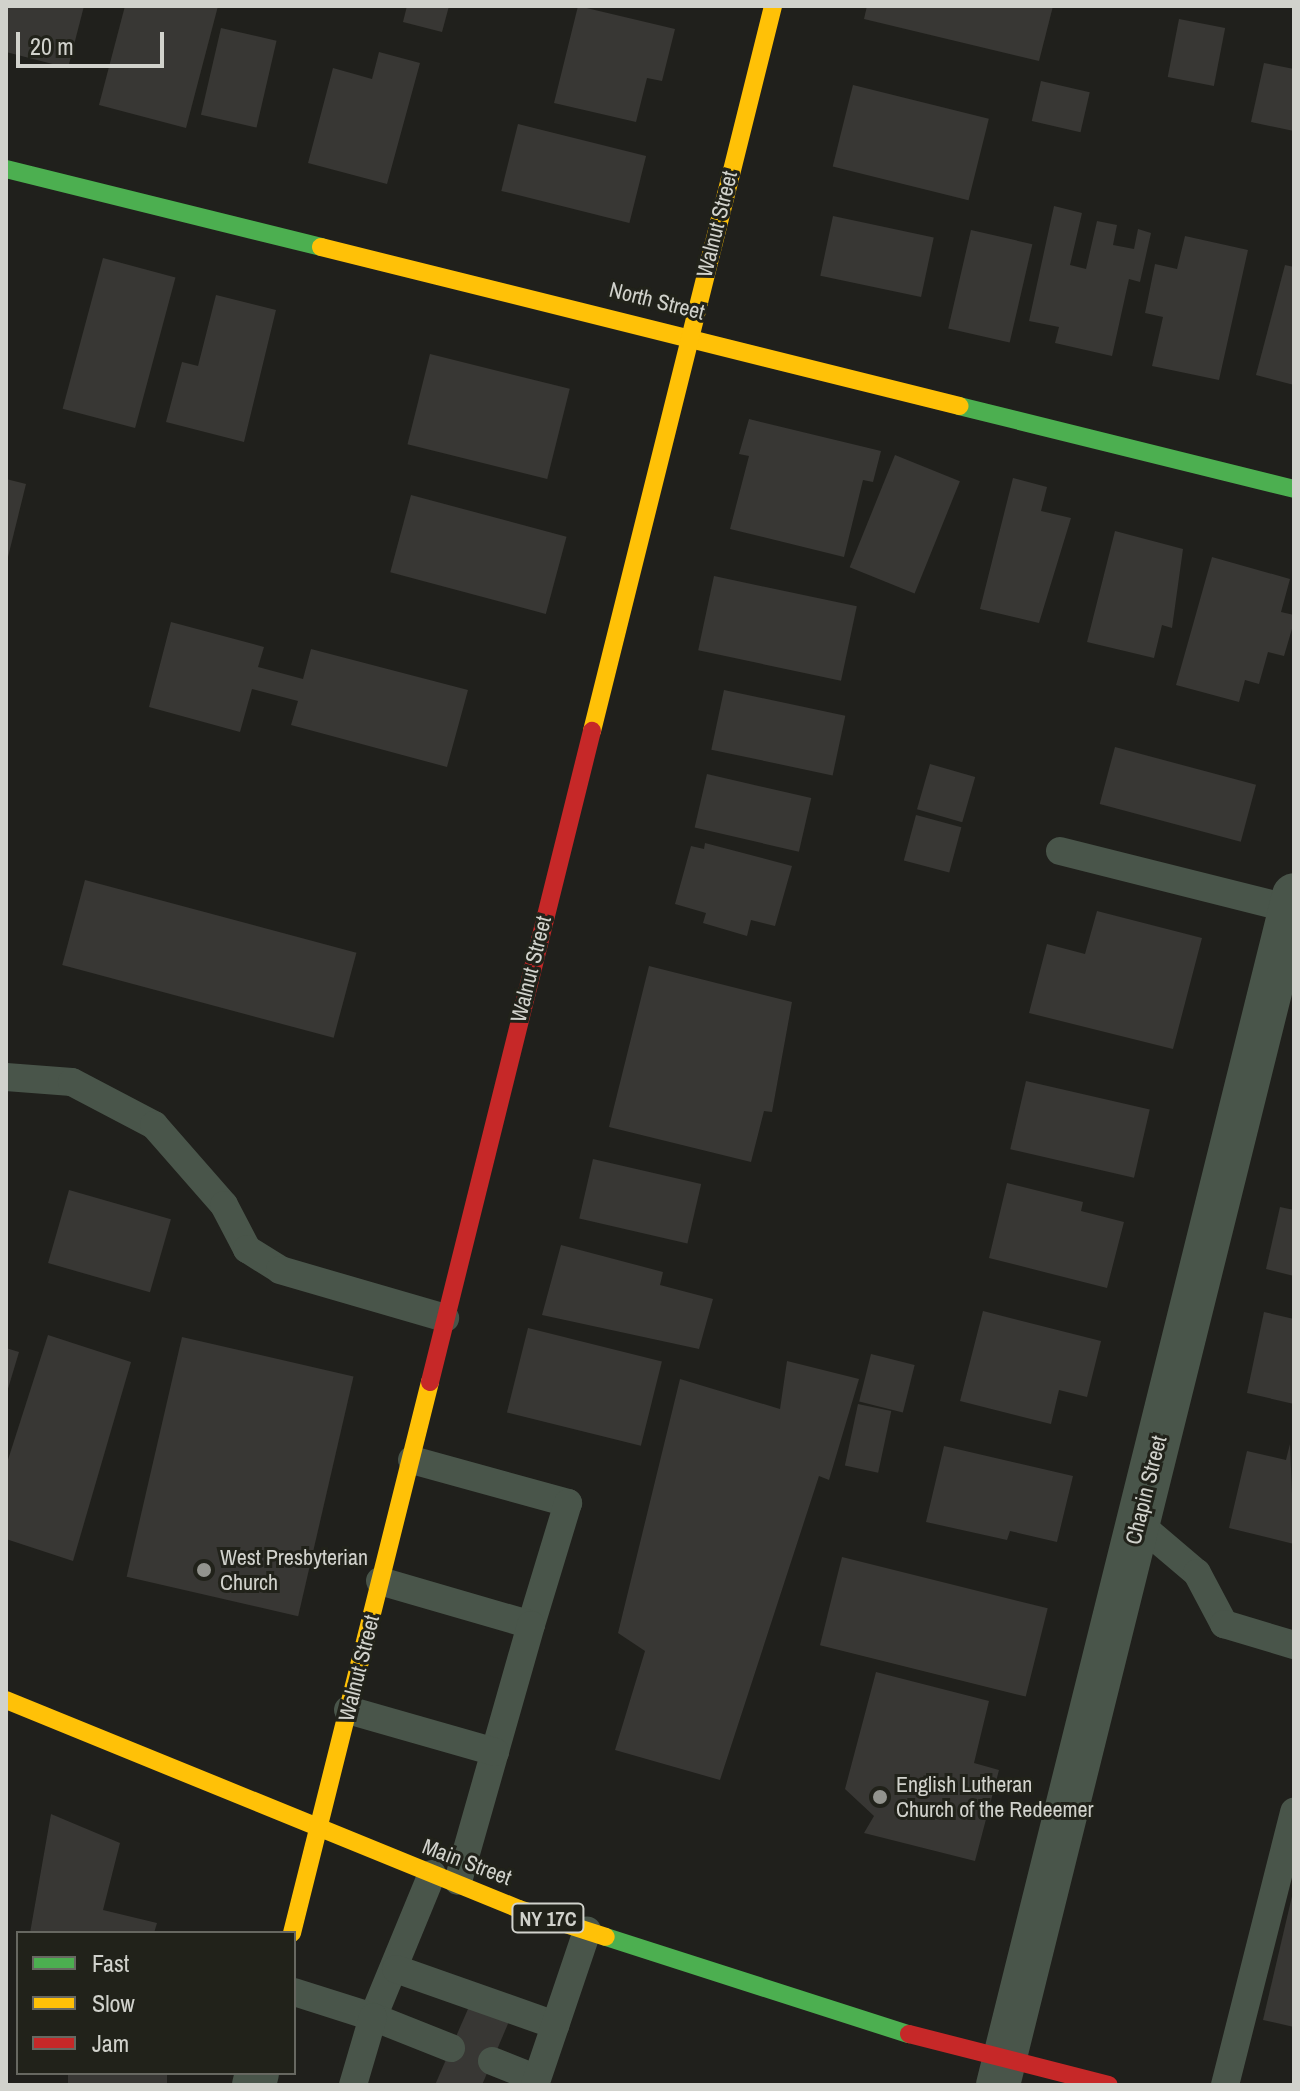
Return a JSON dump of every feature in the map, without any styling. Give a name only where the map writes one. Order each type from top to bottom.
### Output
[{"type":"street","name":"Walnut Street","points":[[292,1931],[773,6]]},
{"type":"street","name":"North Street","points":[[6,169],[689,334],[1294,489]]},
{"type":"street","name":"Chapin Street","points":[[1001,2072],[1292,902]]},
{"type":"street","name":"Main Street","points":[[6,1700],[318,1829],[587,1931],[878,2026],[1001,2072],[1109,2085]]},
{"type":"lane","points":[[1060,851],[1292,902]]},
{"type":"lane","points":[[6,1077],[72,1082],[154,1125],[224,1205],[247,1249],[280,1270],[445,1318]]},
{"type":"lane","points":[[353,2085],[373,2017],[445,1878],[495,1752],[568,1503],[412,1460]]},
{"type":"lane","points":[[1138,1523],[1197,1573],[1224,1624],[1294,1645]]},
{"type":"lane","points":[[380,1581],[531,1625]]},
{"type":"lane","points":[[348,1710],[495,1752]]},
{"type":"lane","points":[[1225,2085],[1294,1812]]},
{"type":"lane","points":[[492,2061],[536,2082],[587,1931]]},
{"type":"lane","points":[[396,1969],[555,2025]]},
{"type":"lane","points":[[296,1993],[373,2017],[451,2048]]},
{"type":"building","points":[[6,6],[84,6],[68,68],[6,52]]},
{"type":"building","points":[[125,6],[218,6],[186,128],[99,105]]},
{"type":"building","points":[[407,6],[449,6],[442,32],[403,22]]},
{"type":"building","points":[[578,6],[675,29],[662,81],[647,78],[636,122],[554,103]]},
{"type":"building","points":[[867,6],[1053,6],[1039,61],[864,19]]},
{"type":"building","points":[[1179,19],[1225,28],[1214,86],[1168,77]]},
{"type":"building","points":[[221,28],[277,41],[257,128],[201,115]]},
{"type":"building","points":[[379,52],[420,63],[387,184],[308,163],[333,68],[372,79]]},
{"type":"building","points":[[1264,63],[1294,69],[1294,131],[1251,122]]},
{"type":"building","points":[[1041,81],[1090,92],[1080,132],[1032,121]]},
{"type":"building","points":[[853,85],[989,119],[969,200],[833,167]]},
{"type":"building","points":[[518,124],[646,156],[629,223],[501,191]]},
{"type":"building","points":[[1054,206],[1082,213],[1070,265],[1086,269],[1097,221],[1117,225],[1113,245],[1134,249],[1138,229],[1151,233],[1140,282],[1129,279],[1112,356],[1055,343],[1059,327],[1029,321]]},
{"type":"building","points":[[833,216],[934,237],[921,297],[820,276]]},
{"type":"building","points":[[971,230],[1032,244],[1010,343],[948,328]]},
{"type":"building","points":[[1185,236],[1248,250],[1219,380],[1152,366],[1163,317],[1145,313],[1155,264],[1177,269]]},
{"type":"building","points":[[103,258],[175,277],[135,428],[63,409]]},
{"type":"building","points":[[1285,265],[1294,267],[1294,385],[1256,375]]},
{"type":"building","points":[[216,295],[276,310],[244,442],[166,422],[182,362],[198,366]]},
{"type":"building","points":[[430,354],[570,389],[547,479],[408,444]]},
{"type":"building","points":[[749,419],[881,451],[873,482],[863,480],[844,557],[730,529],[749,456],[739,454]]},
{"type":"building","points":[[895,455],[960,481],[915,593],[850,567]]},
{"type":"building","points":[[1013,478],[1047,487],[1041,511],[1071,518],[1039,623],[980,609]]},
{"type":"building","points":[[6,479],[26,484],[7,561],[6,561]]},
{"type":"building","points":[[411,495],[567,537],[546,614],[390,572]]},
{"type":"building","points":[[1115,531],[1183,549],[1172,628],[1162,625],[1154,658],[1087,642]]},
{"type":"building","points":[[1212,557],[1290,579],[1281,612],[1294,615],[1294,622],[1284,656],[1268,652],[1259,684],[1245,680],[1239,702],[1176,685]]},
{"type":"building","points":[[714,576],[857,606],[841,681],[698,650]]},
{"type":"building","points":[[171,622],[264,647],[258,667],[303,679],[311,649],[468,690],[447,767],[291,725],[298,701],[252,689],[240,732],[149,707]]},
{"type":"building","points":[[724,690],[845,716],[833,775],[711,750]]},
{"type":"building","points":[[1115,747],[1256,785],[1241,842],[1100,804]]},
{"type":"building","points":[[930,764],[975,777],[962,822],[917,809]]},
{"type":"building","points":[[707,774],[811,798],[799,852],[695,828]]},
{"type":"building","points":[[916,815],[961,827],[949,873],[904,860]]},
{"type":"building","points":[[705,843],[792,866],[775,926],[751,920],[747,936],[703,923],[706,913],[675,904],[691,846],[704,849]]},
{"type":"building","points":[[85,880],[356,953],[334,1038],[62,965]]},
{"type":"building","points":[[1097,911],[1202,938],[1173,1049],[1029,1013],[1047,944],[1085,954]]},
{"type":"building","points":[[649,966],[792,1002],[772,1112],[764,1111],[751,1162],[609,1127]]},
{"type":"building","points":[[1026,1081],[1150,1110],[1134,1178],[1010,1149]]},
{"type":"building","points":[[593,1159],[701,1184],[687,1243],[579,1218]]},
{"type":"building","points":[[1007,1183],[1083,1202],[1081,1211],[1124,1222],[1107,1288],[989,1258]]},
{"type":"building","points":[[69,1190],[171,1219],[150,1292],[48,1263]]},
{"type":"building","points":[[1280,1207],[1294,1210],[1294,1276],[1266,1269]]},
{"type":"building","points":[[561,1245],[663,1272],[660,1285],[713,1299],[699,1349],[542,1315]]},
{"type":"building","points":[[983,1311],[1101,1341],[1087,1397],[1059,1390],[1051,1424],[960,1401]]},
{"type":"building","points":[[1264,1312],[1294,1319],[1294,1404],[1247,1393]]},
{"type":"building","points":[[528,1328],[662,1361],[641,1446],[507,1412]]},
{"type":"building","points":[[48,1335],[131,1362],[73,1561],[6,1539],[6,1466]]},
{"type":"building","points":[[182,1337],[353,1377],[298,1616],[127,1577]]},
{"type":"building","points":[[6,1348],[19,1352],[7,1392],[6,1392]]},
{"type":"building","points":[[871,1354],[915,1365],[903,1412],[859,1402]]},
{"type":"building","points":[[787,1361],[859,1379],[829,1480],[819,1476],[720,1780],[615,1750],[645,1651],[618,1633],[680,1379],[780,1409]]},
{"type":"building","points":[[858,1404],[891,1411],[878,1473],[845,1466]]},
{"type":"building","points":[[1290,1444],[1294,1544],[1229,1528],[1247,1451],[1286,1460]]},
{"type":"building","points":[[944,1446],[1073,1476],[1057,1542],[1010,1531],[1007,1540],[926,1522]]},
{"type":"building","points":[[842,1557],[1048,1608],[1026,1697],[820,1645]]},
{"type":"building","points":[[876,1672],[989,1701],[974,1763],[999,1770],[975,1861],[864,1833],[874,1816],[845,1789]]},
{"type":"building","points":[[51,1814],[120,1843],[103,1910],[157,1923],[155,1931],[30,1931]]},
{"type":"building","points":[[1294,1892],[1294,2027],[1263,2020]]},
{"type":"building","points":[[471,2002],[510,2019],[482,2085],[435,2085]]},
{"type":"building","points":[[68,2075],[167,2075],[167,2085],[68,2085]]},
{"type":"traffic: fast","points":[[6,169],[321,247]]},
{"type":"traffic: fast","points":[[959,406],[1294,489]]},
{"type":"traffic: fast","points":[[606,1937],[909,2034]]},
{"type":"traffic: slow","points":[[592,731],[773,6]]},
{"type":"traffic: slow","points":[[321,247],[959,406]]},
{"type":"traffic: slow","points":[[293,1931],[430,1382]]},
{"type":"traffic: slow","points":[[6,1700],[519,1909],[606,1937]]},
{"type":"traffic: jam","points":[[430,1382],[592,731]]},
{"type":"traffic: jam","points":[[909,2034],[1109,2085]]},
{"type":"place","name":"West Presbyterian Church","points":[[204,1570]]},
{"type":"place","name":"English Lutheran Church of the Redeemer","points":[[880,1797]]}]
